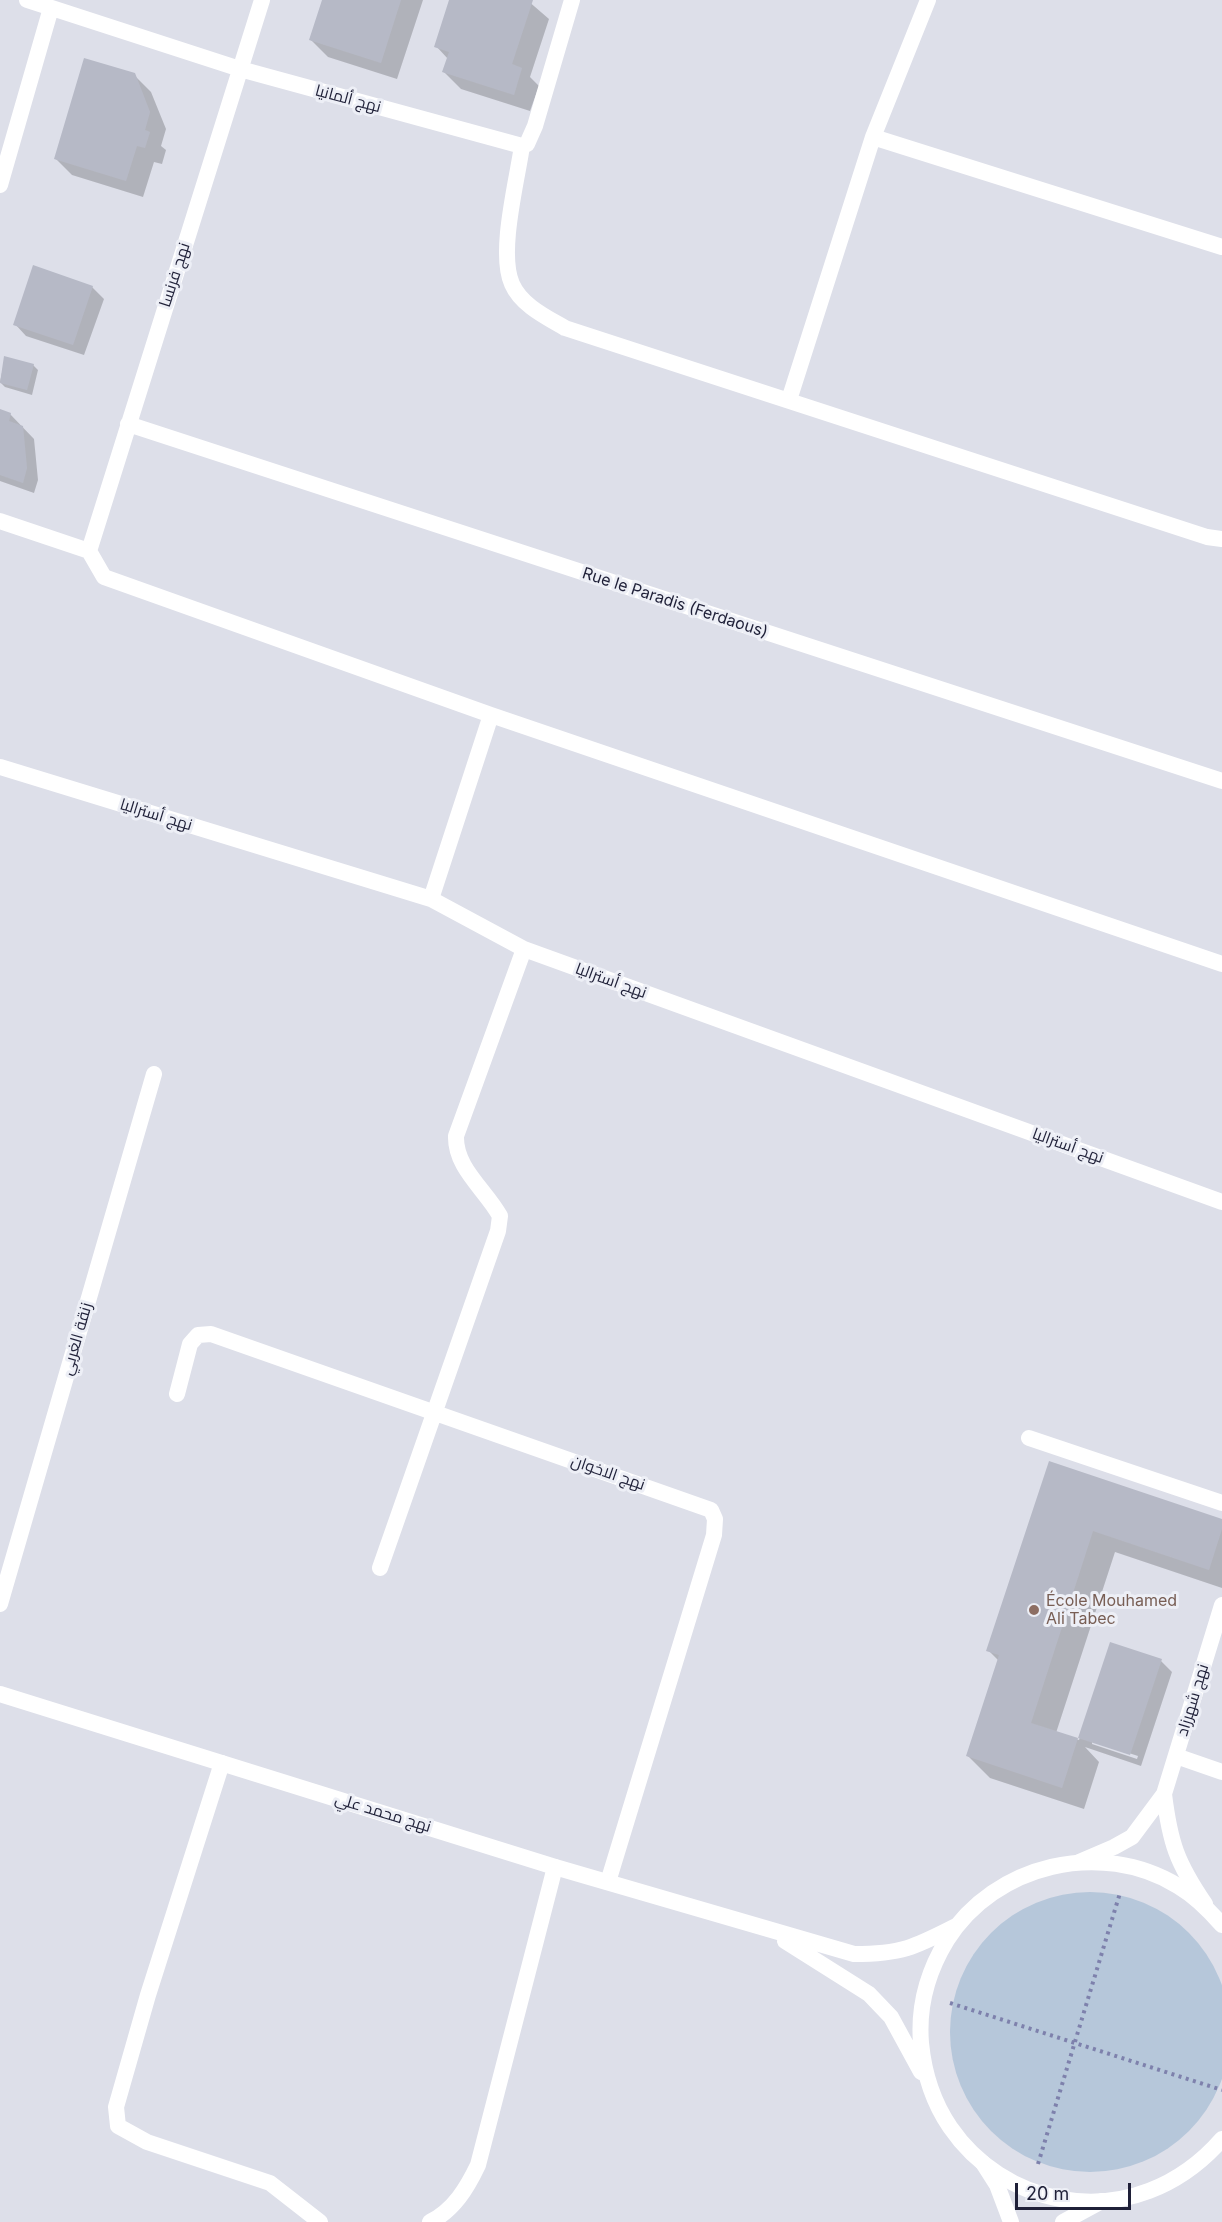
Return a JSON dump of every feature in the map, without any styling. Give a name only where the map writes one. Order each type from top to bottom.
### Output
[{"type":"street","name":"نهج ألمانيا","points":[[27,0],[240,69],[522,146]]},
{"type":"street","name":"نهج فرنسا","points":[[89,551],[262,0]]},
{"type":"street","points":[[572,0],[534,126],[527,144],[522,146],[506,254],[512,285],[534,310],[565,328],[1207,537],[1222,538]]},
{"type":"street","points":[[789,400],[873,137],[928,0]]},
{"type":"street","points":[[0,185],[51,8]]},
{"type":"street","points":[[873,137],[1222,247]]},
{"type":"street","name":"Rue le Paradis (Ferdaous)","points":[[128,424],[1222,781]]},
{"type":"street","points":[[0,521],[89,551],[104,577],[491,715],[1222,963]]},
{"type":"street","points":[[431,899],[491,715]]},
{"type":"street","name":"نهج أستراليا","points":[[0,767],[431,899],[524,949],[1222,1202]]},
{"type":"street","points":[[380,1568],[498,1231],[500,1216],[462,1165],[456,1150],[456,1136],[524,949]]},
{"type":"street","name":"زنقة الغربي","points":[[0,1604],[154,1074]]},
{"type":"street","name":"نهج الاخوان","points":[[177,1394],[190,1344],[198,1335],[212,1334],[711,1510],[715,1519],[714,1535],[608,1882]]},
{"type":"street","points":[[1029,1438],[1222,1503]]},
{"type":"street","name":"نهج شهرزاد","points":[[1164,1794],[1222,1605]]},
{"type":"street","name":"نهج محمد علي","points":[[0,1694],[555,1867],[766,1930]]},
{"type":"street","points":[[1176,1756],[1222,1772]]},
{"type":"street","points":[[222,1763],[148,1995],[116,2107],[118,2126],[147,2142],[270,2183],[320,2222]]},
{"type":"street","points":[[1164,1794],[1132,1837],[1114,1848],[1079,1862],[1042,1868],[1009,1881],[980,1901],[956,1926],[937,1956],[924,1995],[920,2024],[923,2069],[939,2110],[964,2147],[998,2175],[1038,2195],[1082,2203],[1126,2199],[1168,2185],[1204,2160],[1222,2139]]},
{"type":"street","points":[[1164,1794],[1171,1843],[1183,1872],[1222,1925]]},
{"type":"street","points":[[1079,1862],[1128,1866],[1146,1871],[1178,1886],[1210,1911]]},
{"type":"street","points":[[430,2222],[460,2196],[478,2165],[555,1867]]},
{"type":"street","points":[[766,1930],[854,1954],[889,1954],[916,1946],[956,1926]]},
{"type":"street","points":[[766,1930],[869,1994],[891,2017],[934,2096]]},
{"type":"street","points":[[1193,2167],[1222,2155]]},
{"type":"street","points":[[982,2162],[997,2185],[1011,2222]]},
{"type":"street","points":[[1063,2222],[1102,2201]]},
{"type":"path","points":[[1030,2190],[1128,1866]]},
{"type":"path","points":[[924,1995],[1222,2090]]},
{"type":"shaded area","points":[[1090,1892],[1117,1895],[1144,1903],[1168,1916],[1189,1933],[1206,1954],[1219,1978],[1227,2005],[1230,2032],[1227,2059],[1219,2086],[1206,2110],[1189,2131],[1168,2148],[1144,2161],[1117,2169],[1090,2172],[1063,2169],[1036,2161],[1012,2148],[991,2131],[974,2110],[961,2086],[953,2059],[950,2032],[953,2005],[961,1978],[974,1954],[991,1933],[1012,1916],[1036,1903],[1063,1895]]},
{"type":"building","points":[[322,0],[401,0],[381,63],[309,40]]},
{"type":"building","points":[[449,0],[533,0],[512,64],[522,68],[514,95],[442,72],[449,52],[434,47]]},
{"type":"building","points":[[84,58],[135,73],[150,112],[145,130],[150,132],[145,148],[137,146],[126,181],[54,159]]},
{"type":"building","points":[[33,265],[93,286],[73,345],[13,325]]},
{"type":"building","points":[[4,356],[34,364],[27,390],[0,383]]},
{"type":"building","points":[[0,409],[11,413],[9,421],[23,426],[27,468],[23,483],[0,475]]},
{"type":"building","name":"École Mouhamed Ali Tabec","points":[[1049,1461],[1222,1519],[1222,1529],[1209,1570],[1093,1531],[1031,1723],[1078,1738],[1062,1788],[966,1756],[999,1655],[986,1651]]},
{"type":"building","name":"École Mouhamed Ali Tabec","points":[[1110,1642],[1162,1659],[1130,1755],[1078,1738]]},
{"type":"place","name":"École Mouhamed Ali Tabec","points":[[1034,1610]]}]
